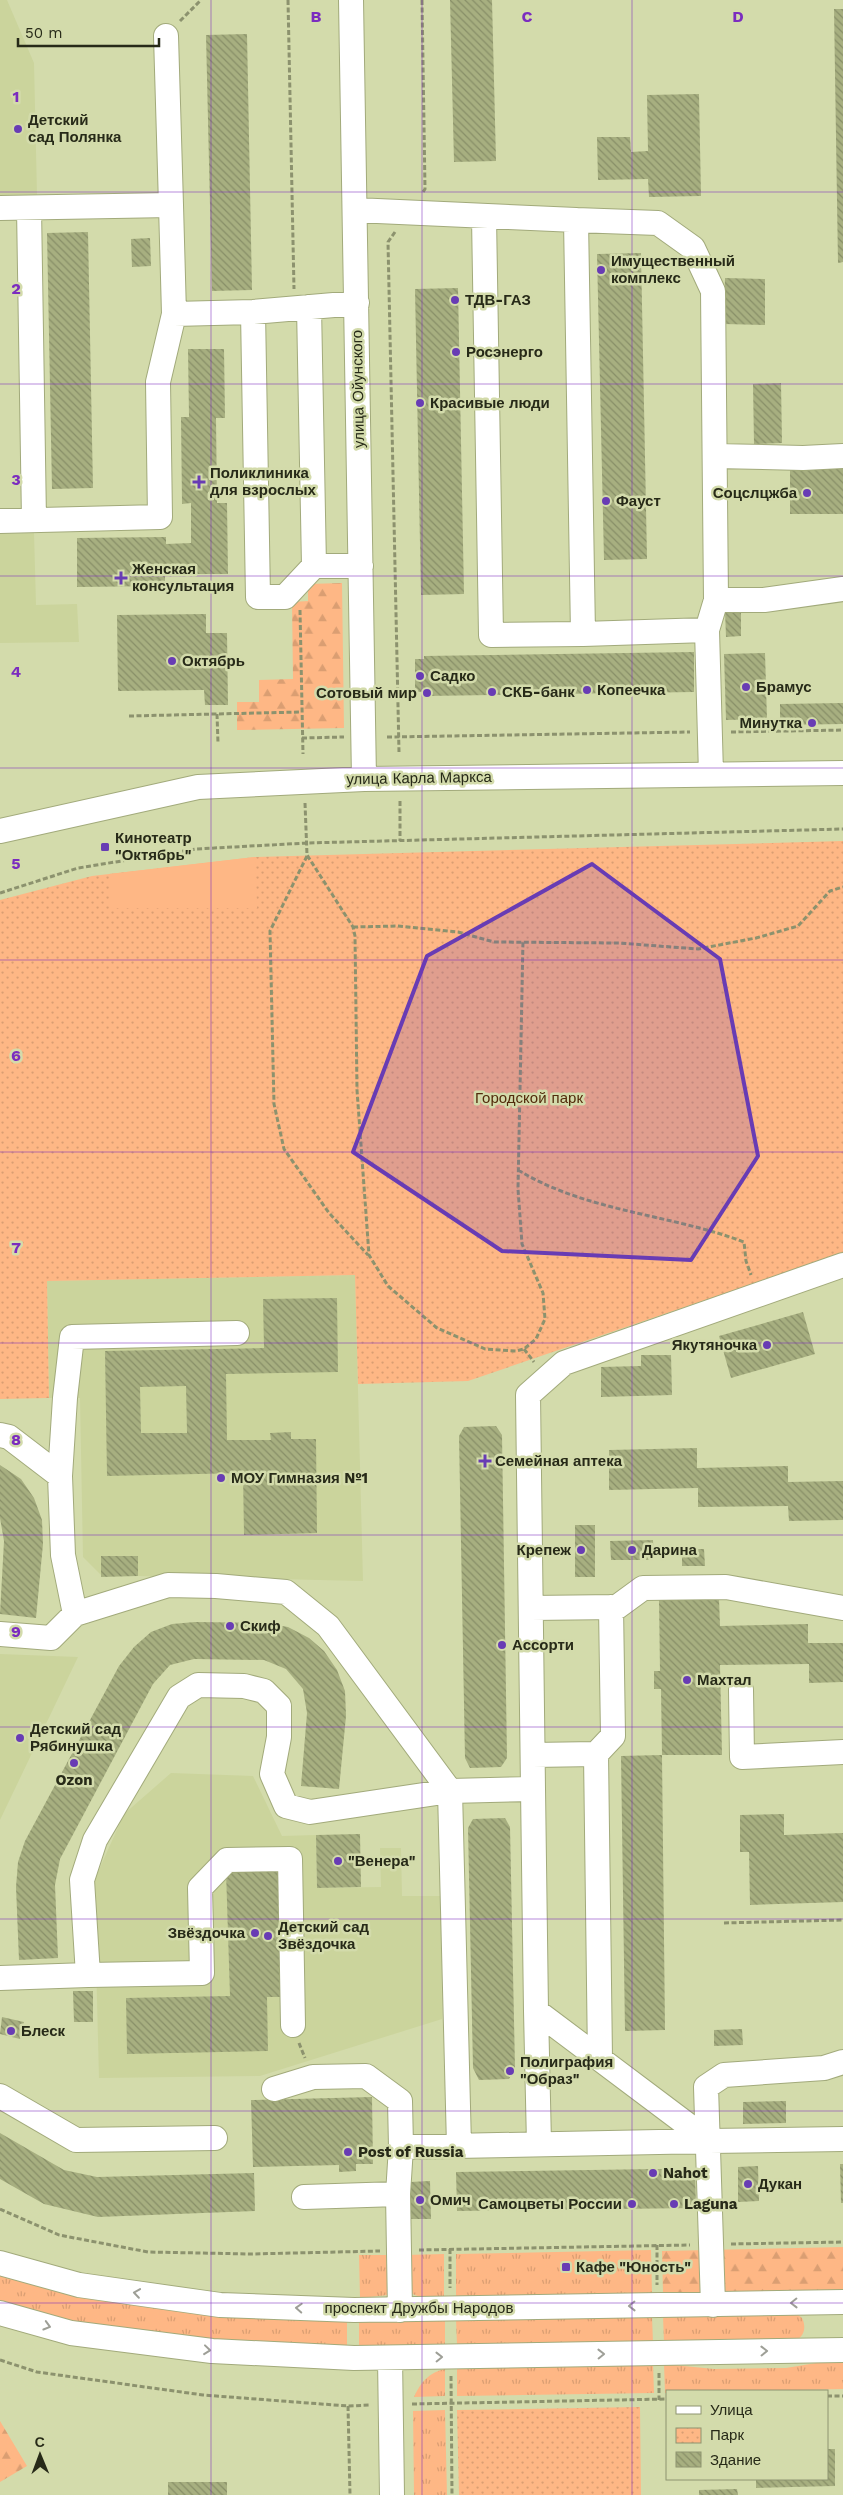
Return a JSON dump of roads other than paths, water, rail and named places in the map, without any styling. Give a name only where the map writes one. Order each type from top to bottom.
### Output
[{"type":"street","name":"улица Ойунского","points":[[351,0],[364,778]]},
{"type":"street","points":[[0,521],[160,517],[158,382],[174,314],[166,36]]},
{"type":"street","points":[[0,208],[171,205]]},
{"type":"street","points":[[29,208],[34,520]]},
{"type":"street","points":[[355,210],[658,224],[693,248],[713,290],[716,600],[707,630],[711,774]]},
{"type":"street","points":[[484,217],[491,635],[707,630]]},
{"type":"street","points":[[576,220],[583,634]]},
{"type":"street","points":[[174,314],[253,312],[356,303]]},
{"type":"street","points":[[302,308],[307,574]]},
{"type":"street","points":[[253,312],[258,597],[285,597],[307,574],[361,566]]},
{"type":"street","points":[[715,456],[803,458],[843,456]]},
{"type":"street","points":[[716,600],[764,600],[843,589]]},
{"type":"street","name":"улица Карла Маркса","points":[[0,831],[198,787],[364,778],[843,773]]},
{"type":"street","points":[[538,2144],[528,1395],[564,1363],[843,1265]]},
{"type":"street","points":[[74,1614],[63,1555],[60,1476],[65,1398],[72,1337],[237,1333]]},
{"type":"street","points":[[0,1435],[9,1437],[60,1476]]},
{"type":"street","points":[[0,1634],[51,1638],[74,1614],[168,1585],[216,1586],[286,1592],[328,1626],[450,1791],[459,2146]]},
{"type":"street","points":[[531,1608],[618,1607],[643,1588],[726,1587],[843,1608]]},
{"type":"street","points":[[600,2059],[596,1754],[613,1736],[611,1607]]},
{"type":"street","points":[[88,1976],[82,1880],[95,1840],[179,1697],[198,1685],[244,1686],[264,1690],[279,1706],[279,1737],[272,1774],[286,1806],[310,1812],[450,1791],[533,1790]]},
{"type":"street","points":[[741,1690],[742,1758],[843,1752]]},
{"type":"street","points":[[533,1755],[596,1754]]},
{"type":"street","points":[[0,1978],[202,1973],[200,1888],[227,1860],[290,1859],[293,2025]]},
{"type":"street","points":[[536,2011],[709,2141]]},
{"type":"street","points":[[713,2305],[706,2087],[724,2075],[824,2068],[843,2062]]},
{"type":"street","points":[[274,2089],[313,2077],[366,2076],[400,2101],[401,2147],[398,2194],[400,2310]]},
{"type":"street","points":[[0,2096],[76,2140],[215,2138]]},
{"type":"street","points":[[401,2147],[843,2139]]},
{"type":"street","points":[[304,2197],[398,2194]]},
{"type":"street","name":"проспект Дружбы Народов","points":[[0,2263],[79,2285],[220,2304],[400,2310],[843,2302]]},
{"type":"street","points":[[0,2313],[71,2333],[212,2351],[390,2358],[843,2350]]},
{"type":"street","points":[[390,2358],[392,2495]]},
{"type":"place","name":"Детский сад Полянка","points":[[18,129]]},
{"type":"place","name":"Имущественный комплекс","points":[[601,270]]},
{"type":"place","name":"ТДВ-ГАЗ","points":[[455,300]]},
{"type":"place","name":"Росэнерго","points":[[456,352]]},
{"type":"place","name":"Красивые люди","points":[[420,403]]},
{"type":"place","name":"Поликлиника для взрослых","points":[[199,482]]},
{"type":"place","name":"Соцслцжба","points":[[807,493]]},
{"type":"place","name":"Фауст","points":[[606,501]]},
{"type":"place","name":"Женская консультация","points":[[121,578]]},
{"type":"place","name":"Октябрь","points":[[172,661]]},
{"type":"place","name":"Садко","points":[[420,676]]},
{"type":"place","name":"Брамус","points":[[746,687]]},
{"type":"place","name":"Копеечка","points":[[587,690]]},
{"type":"place","name":"СКБ-банк","points":[[492,692]]},
{"type":"place","name":"Сотовый мир","points":[[427,693]]},
{"type":"place","name":"Минутка","points":[[812,723]]},
{"type":"place","name":"Кинотеатр \"Октябрь\"","points":[[105,847]]},
{"type":"place","name":"Якутяночка","points":[[767,1345]]},
{"type":"place","name":"Семейная аптека","points":[[485,1461]]},
{"type":"place","name":"МОУ Гимназия №1","points":[[221,1478]]},
{"type":"place","name":"Крепеж","points":[[581,1550]]},
{"type":"place","name":"Дарина","points":[[632,1550]]},
{"type":"place","name":"Скиф","points":[[230,1626]]},
{"type":"place","name":"Ассорти","points":[[502,1645]]},
{"type":"place","name":"Махтал","points":[[687,1680]]},
{"type":"place","name":"Детский сад Рябинушка","points":[[20,1738]]},
{"type":"place","name":"Ozon","points":[[74,1763]]},
{"type":"place","name":"\"Венера\"","points":[[338,1861]]},
{"type":"place","name":"Звёздочка","points":[[255,1933]]},
{"type":"place","name":"Детский сад Звёздочка","points":[[268,1936]]},
{"type":"place","name":"Блеск","points":[[11,2031]]},
{"type":"place","name":"Полиграфия \"Образ\"","points":[[510,2071]]},
{"type":"place","name":"Post of Russia","points":[[348,2152]]},
{"type":"place","name":"Nahot","points":[[653,2173]]},
{"type":"place","name":"Дукан","points":[[748,2184]]},
{"type":"place","name":"Омич","points":[[420,2200]]},
{"type":"place","name":"Самоцветы России","points":[[632,2204]]},
{"type":"place","name":"Laguna","points":[[674,2204]]},
{"type":"place","name":"Кафе \"Юность\"","points":[[566,2267]]},
{"type":"park label","name":"Городской парк","points":[[529,1098]]}]
